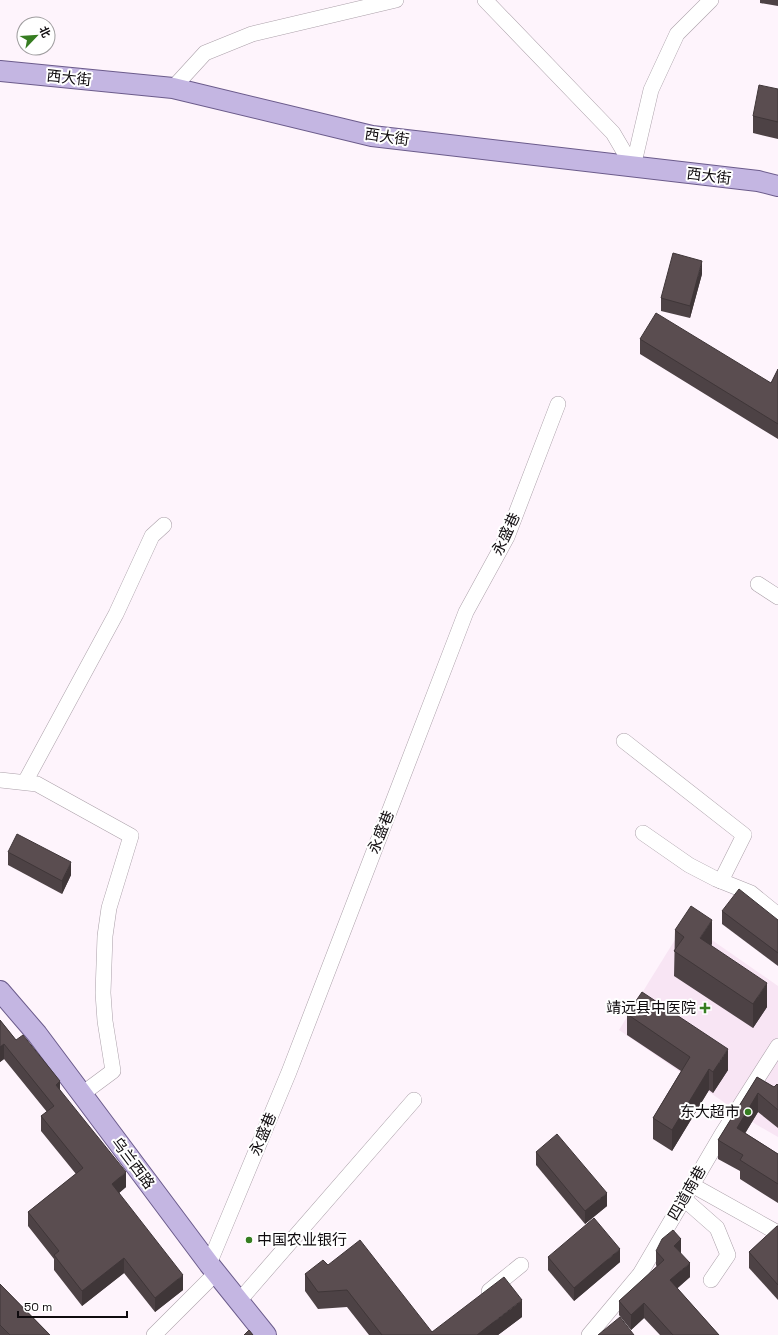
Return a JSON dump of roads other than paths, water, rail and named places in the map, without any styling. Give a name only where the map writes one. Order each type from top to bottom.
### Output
[{"type":"main road","name":"西大街","points":[[0,71],[173,88],[372,136],[758,181],[778,186]]},
{"type":"main road","name":"乌兰西路","points":[[0,991],[37,1034],[213,1268],[266,1335]]},
{"type":"street","points":[[173,88],[204,53],[252,34],[396,0]]},
{"type":"street","points":[[485,0],[613,133],[633,167]]},
{"type":"street","points":[[633,167],[651,90],[677,34],[711,0]]},
{"type":"street","name":"永盛巷","points":[[154,1335],[213,1268],[466,612],[507,537],[558,404]]},
{"type":"street","points":[[25,782],[116,614],[152,536],[164,526]]},
{"type":"street","points":[[758,584],[778,597]]},
{"type":"street","points":[[624,741],[744,835],[721,881]]},
{"type":"street","points":[[0,780],[37,784],[131,836],[109,908],[105,936],[103,993],[107,1040],[113,1071],[82,1094]]},
{"type":"street","points":[[643,833],[689,865],[721,881],[751,893],[778,915]]},
{"type":"street","name":"四道南巷","points":[[589,1335],[640,1274],[722,1134],[778,1046]]},
{"type":"street","points":[[239,1301],[414,1100]]},
{"type":"street","points":[[692,1185],[778,1233]]},
{"type":"street","points":[[684,1199],[717,1228],[728,1255],[711,1280]]},
{"type":"street","points":[[479,1300],[521,1265]]},
{"type":"place","name":"靖远县中医院","points":[[705,1008]]},
{"type":"place","name":"东大超市","points":[[748,1112]]},
{"type":"place","name":"中国农业银行","points":[[249,1240]]}]
